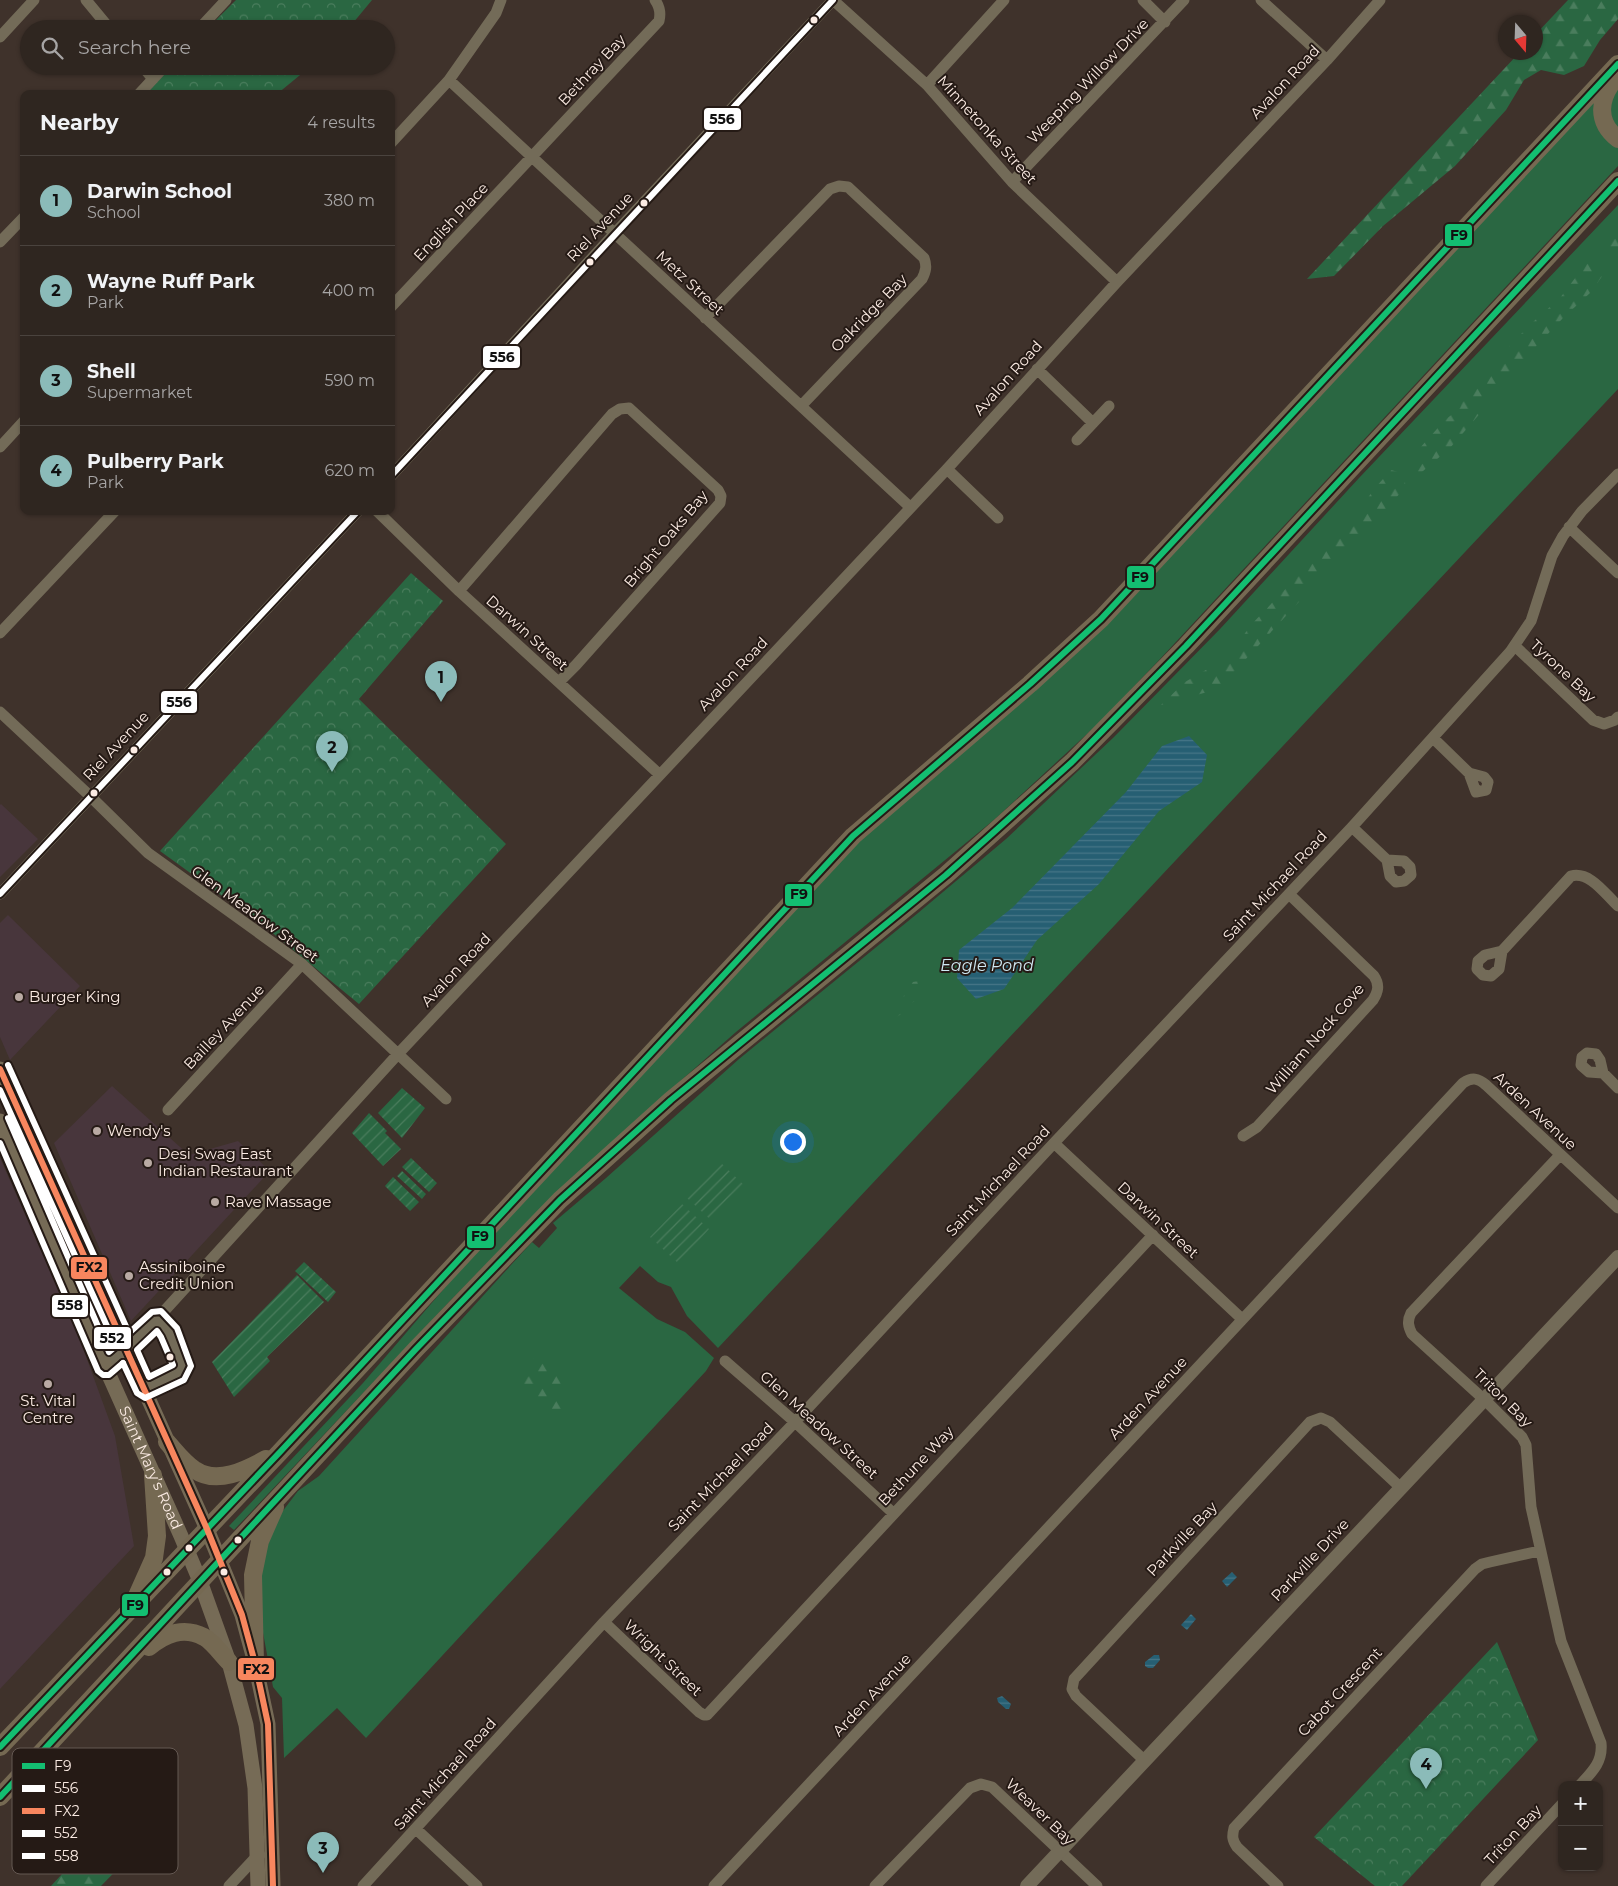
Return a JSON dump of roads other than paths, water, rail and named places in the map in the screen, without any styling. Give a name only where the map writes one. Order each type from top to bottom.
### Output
[{"type":"main road","points":[[0,1748],[208,1529],[853,836],[1030,684],[1101,619],[1618,64]]},
{"type":"main road","points":[[1618,75],[1603,98],[1602,109],[1602,115],[1609,129],[1618,139]]},
{"type":"main road","points":[[46,1748],[416,1349],[560,1200],[671,1100],[946,874],[1072,762],[1186,646],[1618,181]]},
{"type":"main road","name":"Saint Mary’s Road","points":[[2,1077],[27,1126],[127,1348],[167,1442],[208,1529],[242,1615],[255,1663],[268,1724],[264,1855],[258,1886]]},
{"type":"main road","points":[[0,1118],[10,1118],[27,1126]]},
{"type":"main road","name":"Saint Mary’s Road","points":[[0,1122],[200,1581],[229,1662],[246,1725],[264,1855],[273,1886]]},
{"type":"main road","points":[[0,1149],[22,1173]]},
{"type":"main road","points":[[167,1442],[197,1472],[212,1476],[230,1476],[248,1470],[280,1452]]},
{"type":"main road","points":[[131,1610],[154,1558],[157,1536],[153,1475]]},
{"type":"main road","points":[[255,1663],[253,1575],[260,1541],[280,1496]]},
{"type":"main road","points":[[124,1665],[162,1637],[177,1631],[205,1637],[229,1662]]},
{"type":"main road","points":[[0,1797],[12,1784]]},
{"type":"street","points":[[0,37],[34,0]]},
{"type":"street","points":[[86,0],[103,20]]},
{"type":"street","points":[[208,20],[226,0]]},
{"type":"street","points":[[395,139],[449,80],[496,12],[501,0]]},
{"type":"street","name":"Bethray Bay","points":[[532,157],[659,21],[661,14],[659,5],[655,0]]},
{"type":"street","name":"Minnetonka Street","points":[[833,0],[927,85],[1012,182],[1117,282]]},
{"type":"street","name":"Riel Avenue","points":[[395,472],[614,233],[833,0]]},
{"type":"street","points":[[927,85],[1004,0]]},
{"type":"street","points":[[1143,0],[1165,22]]},
{"type":"street","name":"Weeping Willow Drive","points":[[1012,182],[1184,0]]},
{"type":"street","points":[[1261,0],[1327,60]]},
{"type":"street","name":"Avalon Road","points":[[106,1367],[157,1319],[398,1054],[910,508],[1117,282],[1327,60],[1380,0]]},
{"type":"street","points":[[150,75],[153,79]]},
{"type":"street","points":[[143,90],[156,75]]},
{"type":"street","name":"Metz Street","points":[[449,80],[910,508]]},
{"type":"street","name":"English Place","points":[[395,303],[532,157]]},
{"type":"street","name":"Oakridge Bay","points":[[705,318],[830,189],[839,186],[848,187],[920,254],[927,265],[922,279],[801,406]]},
{"type":"street","points":[[0,242],[20,221]]},
{"type":"street","points":[[1037,369],[1093,422]]},
{"type":"street","points":[[1077,440],[1108,406]]},
{"type":"street","name":"Bright Oaks Bay","points":[[459,591],[612,414],[620,409],[629,408],[718,490],[721,496],[720,503],[559,682]]},
{"type":"street","points":[[0,447],[20,425]]},
{"type":"street","points":[[946,469],[998,518]]},
{"type":"street","name":"Saint Michael Road","points":[[363,1886],[604,1622],[795,1422],[1054,1143],[1352,827],[1515,646],[1531,621],[1552,556],[1569,527],[1618,474]]},
{"type":"street","points":[[0,633],[111,515]]},
{"type":"street","name":"Riel Avenue","points":[[0,894],[354,515]]},
{"type":"street","name":"Darwin Street","points":[[381,515],[459,591],[660,774]]},
{"type":"street","points":[[1569,527],[1618,573]]},
{"type":"street","name":"Tyrone Bay","points":[[1515,646],[1593,720],[1604,724],[1618,717]]},
{"type":"street","name":"Glen Meadow Street","points":[[0,712],[148,853],[302,964],[446,1099]]},
{"type":"street","points":[[1433,738],[1469,773]]},
{"type":"street","points":[[1352,827],[1387,860]]},
{"type":"street","points":[[1502,951],[1571,876],[1577,875],[1588,878],[1618,906]]},
{"type":"street","name":"William Nock Cove","points":[[1243,1136],[1257,1127],[1373,1000],[1378,988],[1378,981],[1374,976],[1289,894]]},
{"type":"street","name":"Bailley Avenue","points":[[168,1110],[302,964]]},
{"type":"street","points":[[1603,1073],[1618,1088]]},
{"type":"street","name":"Arden Avenue","points":[[714,1886],[1463,1083],[1475,1078],[1486,1085],[1618,1208]]},
{"type":"street","name":"Darwin Street","points":[[1054,1143],[1242,1319]]},
{"type":"street","name":"Triton Bay","points":[[1560,1155],[1411,1313],[1408,1319],[1412,1334],[1484,1399],[1522,1437],[1526,1444],[1531,1508],[1539,1550],[1565,1654],[1601,1743],[1602,1752],[1599,1763],[1583,1781]]},
{"type":"street","name":"Bethune Way","points":[[701,1714],[707,1715],[1153,1235]]},
{"type":"street","name":"Parkville Drive","points":[[1027,1886],[1618,1257]]},
{"type":"street","points":[[145,1389],[179,1373],[182,1365],[169,1332],[157,1319]]},
{"type":"street","name":"Glen Meadow Street","points":[[725,1360],[893,1513]]},
{"type":"street","name":"Parkville Bay","points":[[1145,1761],[1076,1696],[1072,1689],[1074,1679],[1310,1422],[1321,1418],[1330,1422],[1400,1487]]},
{"type":"street","name":"Cabot Crescent","points":[[1278,1886],[1233,1842],[1234,1828],[1476,1569],[1490,1562],[1539,1550]]},
{"type":"street","name":"Wright Street","points":[[604,1622],[701,1714]]},
{"type":"street","name":"Weaver Bay","points":[[875,1886],[970,1788],[981,1784],[992,1787],[1097,1886]]},
{"type":"street","name":"Triton Bay","points":[[1486,1886],[1558,1808]]},
{"type":"street","points":[[416,1829],[477,1886]]},
{"type":"street","points":[[229,1886],[264,1855]]},
{"type":"water","name":"Eagle Pond","points":[[1189,736],[1207,755],[1202,782],[1159,811],[1099,884],[1037,940],[1004,989],[976,999],[957,978],[959,950],[1012,908],[1126,792],[1162,746]]},
{"type":"water","points":[[1232,1572],[1237,1577],[1227,1587],[1222,1581]]},
{"type":"water","points":[[1191,1614],[1196,1619],[1187,1630],[1181,1625]]},
{"type":"water","points":[[1154,1655],[1159,1655],[1160,1660],[1153,1668],[1148,1668],[1145,1666],[1145,1662]]},
{"type":"water","points":[[1002,1696],[1011,1704],[1009,1709],[1006,1709],[998,1702],[997,1698]]},
{"type":"place","name":"Darwin School","points":[[441,702]]},
{"type":"place","name":"Wayne Ruff Park","points":[[332,772]]},
{"type":"place","name":"Burger King","points":[[19,997]]},
{"type":"place","name":"Wendy's","points":[[97,1131]]},
{"type":"place","name":"Desi Swag East Indian Restaurant","points":[[148,1163]]},
{"type":"place","name":"Rave Massage","points":[[215,1202]]},
{"type":"place","name":"Assiniboine Credit Union","points":[[129,1276]]},
{"type":"place","name":"St. Vital Centre","points":[[48,1384]]},
{"type":"place","name":"Pulberry Park","points":[[1426,1789]]},
{"type":"place","name":"Shell","points":[[323,1873]]}]
